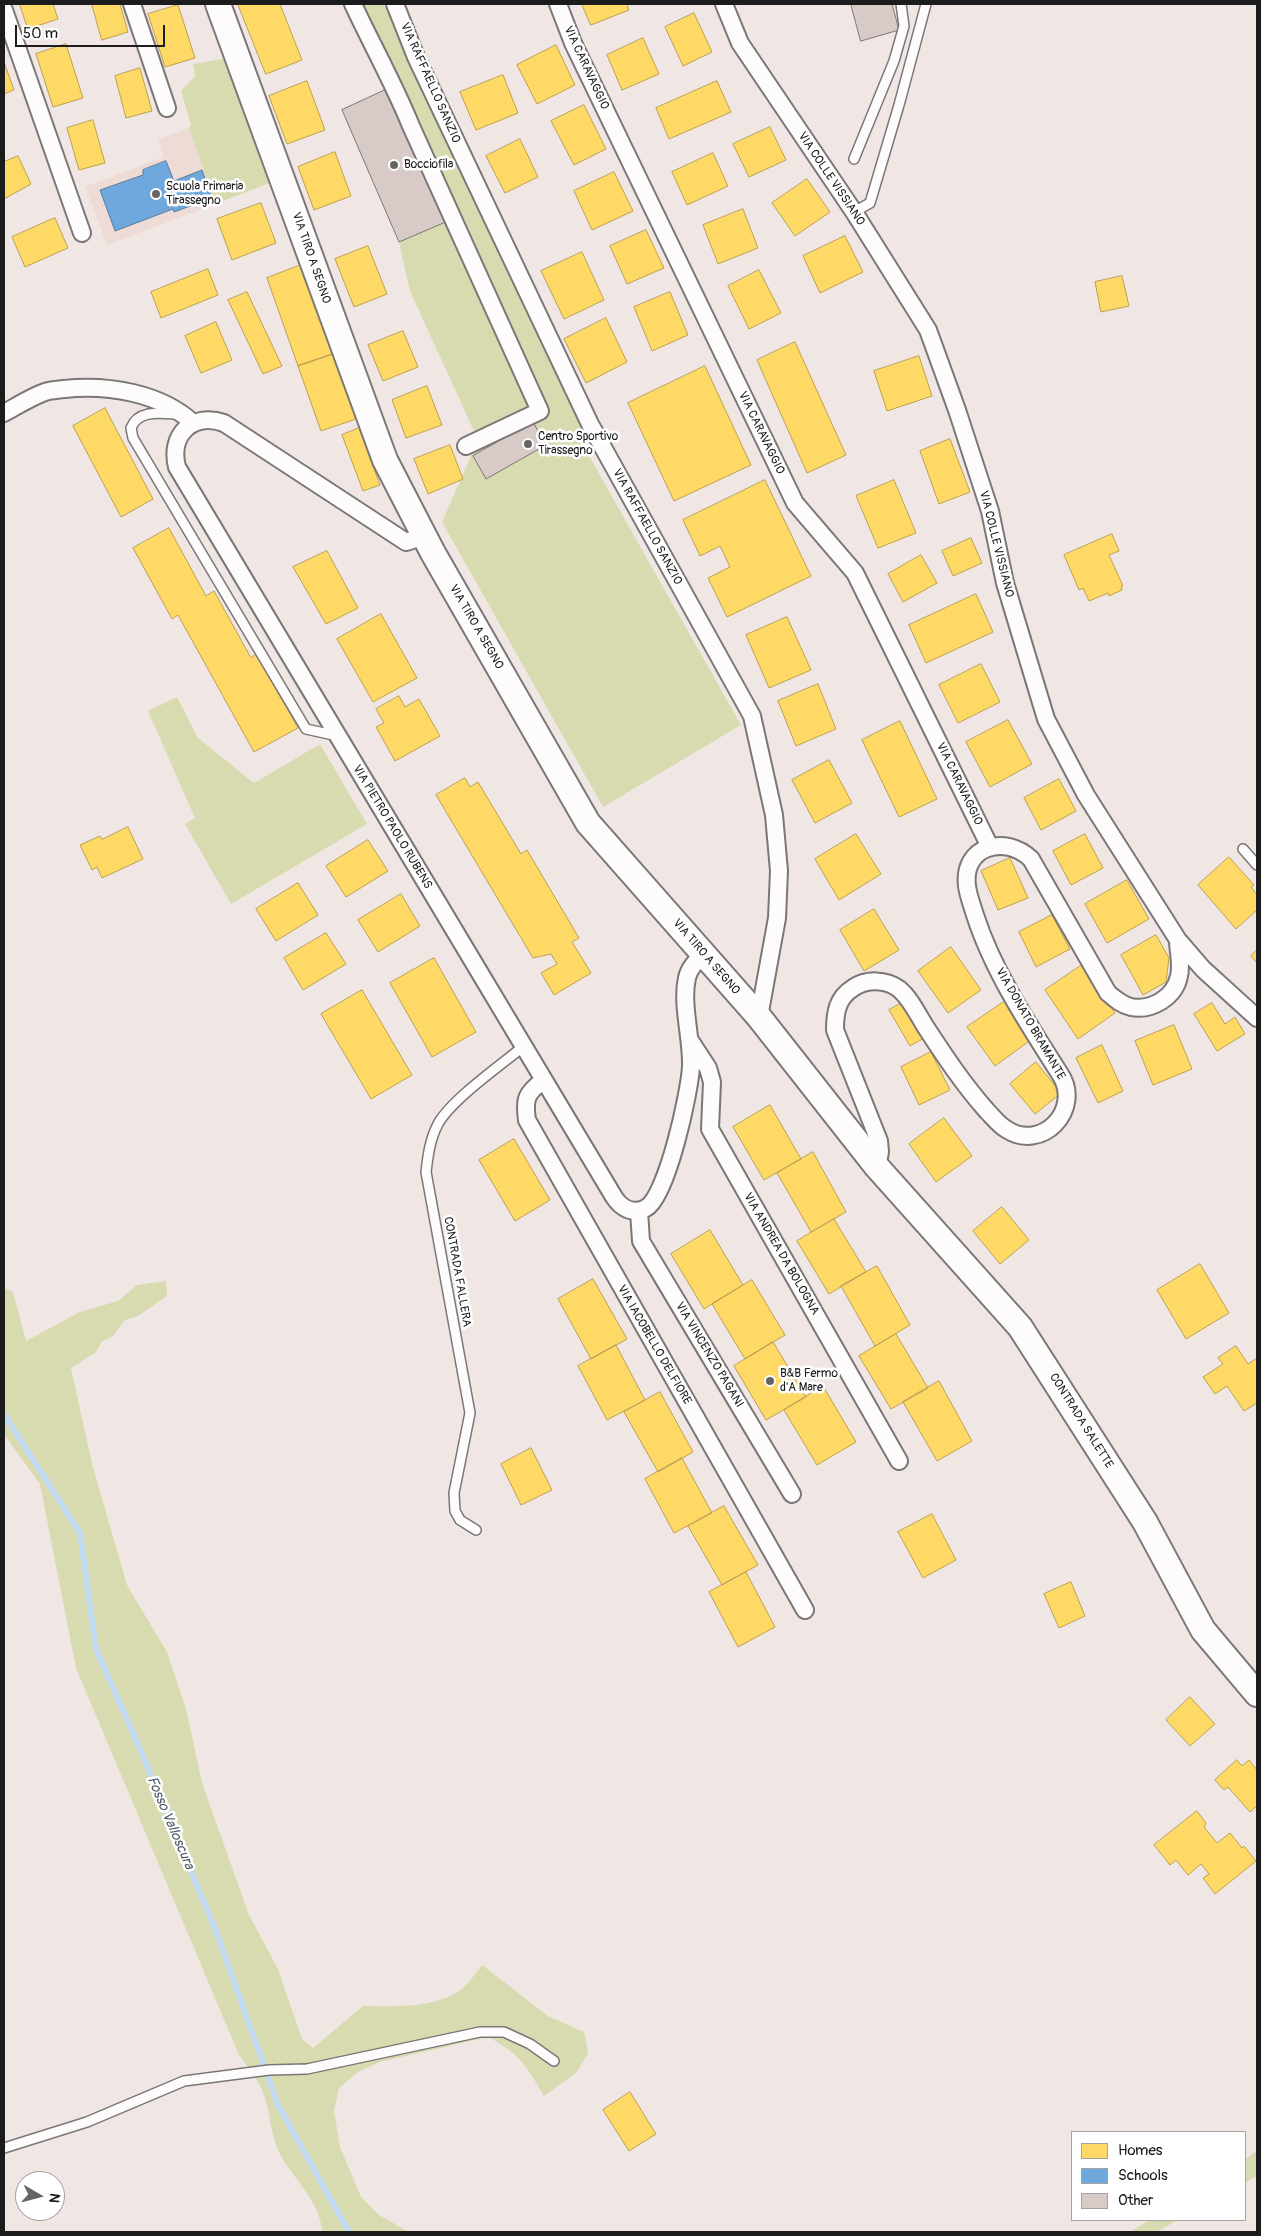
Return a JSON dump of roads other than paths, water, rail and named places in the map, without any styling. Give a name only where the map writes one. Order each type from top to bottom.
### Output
[{"type":"main road","name":"VIA TIRO A SEGNO","points":[[218,4],[385,460],[425,536],[588,823],[759,1017],[877,1167]]},
{"type":"main road","name":"CONTRADA SALETTE","points":[[877,1167],[1020,1327],[1145,1522],[1203,1630],[1257,1694]]},
{"type":"street","points":[[132,4],[168,108]]},
{"type":"street","points":[[353,4],[382,67],[394,86],[540,411],[466,446]]},
{"type":"street","name":"VIA RAFFAELLO SANZIO","points":[[396,4],[416,57],[590,424],[752,716],[774,815],[779,871],[777,918],[759,1017]]},
{"type":"street","name":"VIA CARAVAGGIO","points":[[558,4],[573,43],[795,503],[855,573],[990,847]]},
{"type":"street","name":"VIA COLLE VISSIANO","points":[[724,4],[740,43],[854,212],[928,330],[957,410],[990,511],[1005,584],[1046,719],[1086,795],[1178,940],[1203,969],[1257,1018]]},
{"type":"street","points":[[4,10],[82,233]]},
{"type":"street","points":[[4,414],[46,391],[82,387],[115,389],[172,407],[188,418],[224,423],[406,542],[425,536]]},
{"type":"street","name":"VIA PIETRO PAOLO RUBENS","points":[[188,418],[187,428],[177,442],[175,458],[177,467],[616,1200],[625,1209],[639,1211]]},
{"type":"street","points":[[990,847],[1002,845],[1014,847],[1031,859],[1108,993],[1130,1007],[1142,1008],[1154,1005],[1168,996],[1175,988],[1180,968],[1178,940]]},
{"type":"street","name":"VIA DONATO BRAMANTE","points":[[877,1167],[880,1152],[879,1141],[835,1030],[835,1017],[839,1003],[852,988],[866,982],[885,982],[903,994],[966,1088],[1007,1130],[1023,1136],[1042,1133],[1059,1121],[1064,1111],[1067,1101],[1065,1083],[1021,1011],[983,941],[968,892],[967,876],[970,866],[975,857],[990,847]]},
{"type":"street","points":[[639,1211],[646,1209],[656,1199],[669,1165],[688,1096],[691,1066],[686,1014],[686,979],[691,966],[704,954]]},
{"type":"street","name":"VIA ANDREA DA BOLOGNA","points":[[690,1040],[708,1068],[712,1082],[710,1129],[900,1461]]},
{"type":"street","name":"VIA IACOBELLO DELFIORE","points":[[544,1080],[528,1095],[525,1106],[527,1120],[805,1610]]},
{"type":"street","name":"VIA VINCENZO PAGANI","points":[[639,1211],[641,1241],[792,1494]]},
{"type":"lane","points":[[854,159],[894,61],[904,26],[902,4]]},
{"type":"lane","points":[[854,212],[870,203],[926,4]]},
{"type":"lane","points":[[188,418],[149,414],[139,417],[131,428],[133,438],[306,729],[338,736]]},
{"type":"lane","points":[[1243,849],[1257,865]]},
{"type":"lane","name":"CONTRADA FALLERA","points":[[476,1530],[460,1520],[455,1511],[454,1493],[470,1413],[426,1172],[428,1150],[439,1123],[460,1099],[524,1046]]},
{"type":"lane","points":[[4,2148],[88,2122],[184,2081],[269,2070],[307,2068],[480,2032],[504,2032],[530,2044],[554,2061]]},
{"type":"waterway","name":"Fosso Valloscura","points":[[4,1414],[80,1533],[96,1649],[216,1931],[278,2105],[349,2232]]},
{"type":"place","name":"Bocciofila","points":[[394,165]]},
{"type":"place","name":"Scuola Primaria Tirassegno","points":[[156,194]]},
{"type":"place","name":"Centro Sportivo Tirassegno","points":[[528,444]]},
{"type":"place","name":"B&B Fermo d'A Mare","points":[[770,1381]]}]
